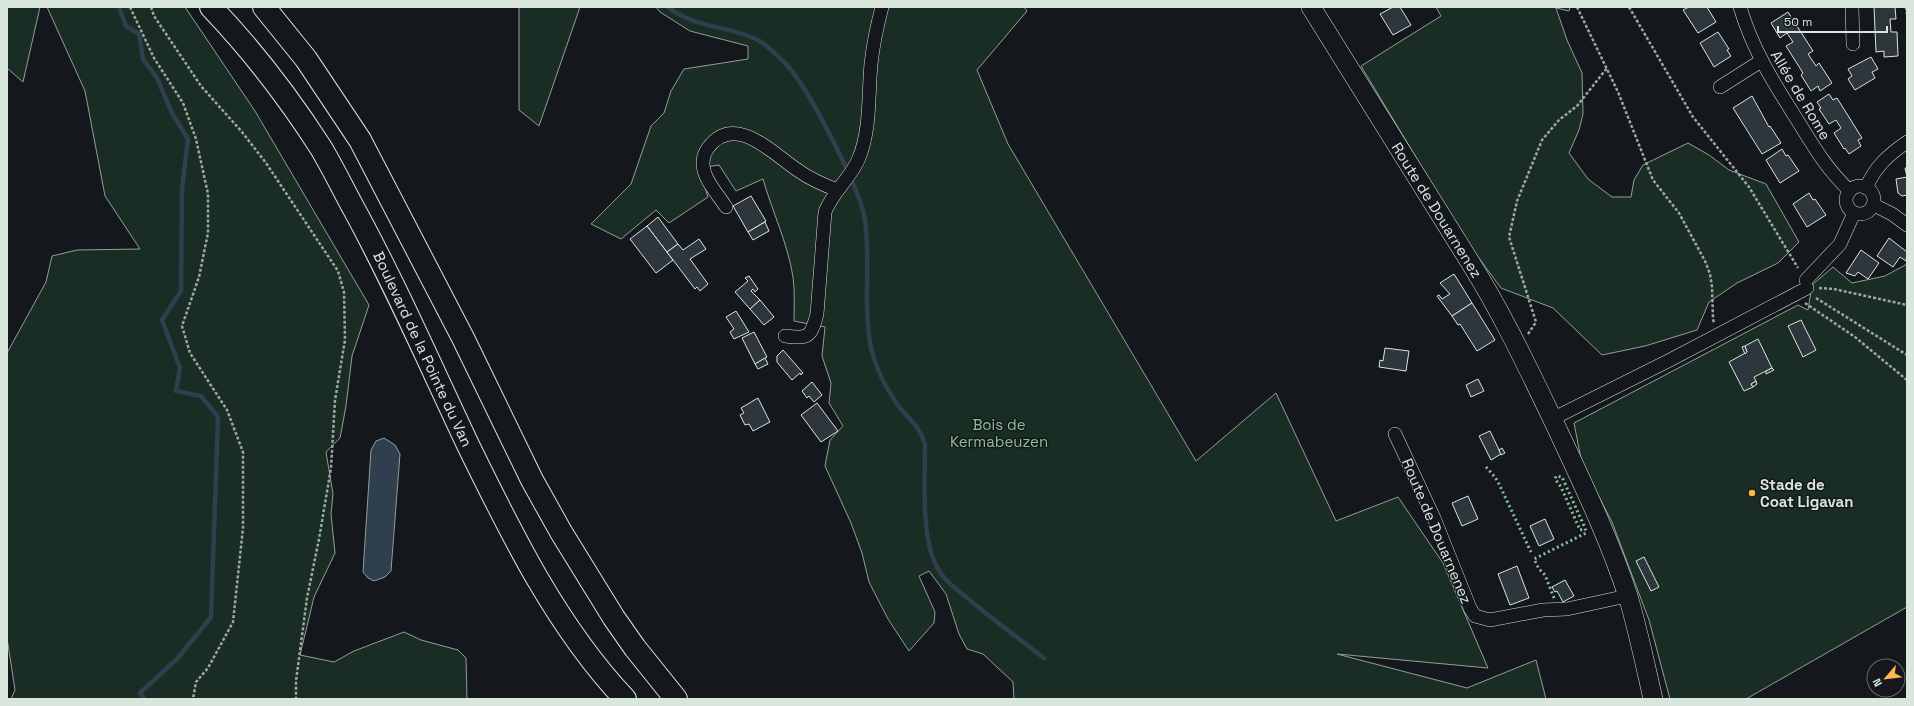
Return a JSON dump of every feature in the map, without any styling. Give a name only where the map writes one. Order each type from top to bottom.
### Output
[{"type":"highway","name":"Boulevard de la Pointe du Van","points":[[211,7],[244,41],[322,149],[379,255],[494,497],[527,560],[552,603],[580,644],[625,699]]},
{"type":"highway","points":[[264,7],[306,59],[360,140],[462,338],[532,480],[614,618],[635,648],[676,699]]},
{"type":"main road","name":"Route de Douarnenez","points":[[1311,7],[1496,303],[1516,341],[1599,520],[1628,596],[1640,639],[1653,699]]},
{"type":"street","points":[[785,336],[805,336],[813,331],[817,314],[823,221],[828,204],[849,175],[859,158],[866,132],[871,63],[882,7]]},
{"type":"street","name":"Allée de Rome","points":[[1740,7],[1750,37],[1762,61],[1824,163],[1837,179],[1850,191]]},
{"type":"street","points":[[1852,7],[1853,44]]},
{"type":"street","points":[[1720,87],[1762,61]]},
{"type":"street","points":[[726,207],[704,175],[702,163],[703,155],[715,140],[729,134],[744,134],[766,147],[799,172],[837,190]]},
{"type":"street","points":[[1866,188],[1872,175],[1884,160],[1907,142]]},
{"type":"street","points":[[1858,187],[1866,188],[1872,193],[1874,205],[1865,214],[1854,213],[1846,203],[1850,191],[1858,187]]},
{"type":"street","points":[[1874,205],[1892,214],[1907,225]]},
{"type":"street","points":[[1552,419],[1670,360],[1795,294],[1807,286],[1840,244],[1854,213]]},
{"type":"street","name":"Route de Douarnenez","points":[[1395,434],[1434,518],[1470,608],[1476,616],[1485,620],[1503,619],[1544,610],[1567,609],[1628,596]]},
{"type":"path","points":[[130,7],[154,58],[183,103],[196,139],[208,194],[208,233],[199,277],[182,326],[190,354],[227,410],[242,452],[243,528],[233,622],[208,668],[196,682],[193,699]]},
{"type":"path","points":[[151,7],[154,16],[201,86],[242,132],[290,200],[338,272],[344,292],[345,340],[335,400],[331,468],[320,539],[307,598],[296,681],[296,699]]},
{"type":"path","points":[[1577,7],[1607,68],[1653,180],[1679,213],[1705,261],[1710,274],[1712,287],[1713,319],[1720,333]]},
{"type":"path","points":[[1629,7],[1693,117],[1749,187],[1813,297],[1907,356]]},
{"type":"path","points":[[1906,7],[1907,14]]},
{"type":"path","points":[[1516,341],[1530,332],[1536,322],[1509,237],[1517,202],[1542,140],[1559,120],[1577,106],[1607,68]]},
{"type":"path","points":[[1807,286],[1834,289],[1907,305]]},
{"type":"path","points":[[1795,294],[1872,350],[1907,380]]},
{"type":"green space","points":[[7,7],[40,7],[23,82],[7,68]]},
{"type":"green space","points":[[47,7],[185,7],[255,111],[369,305],[352,356],[346,406],[340,438],[326,452],[333,494],[331,514],[335,553],[314,597],[300,655],[334,662],[354,651],[404,632],[421,640],[458,650],[466,658],[467,699],[11,699],[15,690],[7,638],[7,353],[46,282],[52,256],[77,250],[140,249],[105,196],[85,91]]},
{"type":"green space","points":[[519,7],[580,7],[539,126],[519,110]]},
{"type":"green space","name":"Bois de Kermabeuzen","points":[[656,7],[1024,7],[1027,11],[977,70],[1008,144],[1196,461],[1276,393],[1336,521],[1398,497],[1443,563],[1488,668],[1337,654],[1467,688],[1536,660],[1546,699],[1014,699],[1013,682],[983,654],[967,649],[959,634],[946,594],[929,571],[919,576],[935,612],[934,623],[909,651],[888,619],[869,582],[862,553],[851,523],[825,466],[830,440],[843,426],[829,403],[831,383],[822,356],[825,327],[794,321],[794,288],[791,265],[763,179],[736,191],[719,165],[699,168],[708,197],[669,223],[656,210],[621,239],[591,224],[631,184],[651,126],[664,113],[671,91],[684,69],[748,59],[748,46],[690,31],[660,12]]},
{"type":"green space","points":[[1436,7],[1570,7],[1569,11],[1556,8],[1567,40],[1582,73],[1583,114],[1579,130],[1569,153],[1588,179],[1612,197],[1631,197],[1634,180],[1643,165],[1688,143],[1709,155],[1729,170],[1766,184],[1799,242],[1778,263],[1737,283],[1709,302],[1697,330],[1645,346],[1602,355],[1553,308],[1501,288],[1467,242],[1361,66],[1441,16]]},
{"type":"green space","name":"Stade de Coat Ligavan","points":[[1907,264],[1907,607],[1746,699],[1670,699],[1649,620],[1612,522],[1582,464],[1574,423],[1798,305],[1808,310],[1812,285],[1833,267],[1852,283],[1885,276]]},
{"type":"water","points":[[384,438],[395,445],[400,454],[391,571],[385,577],[374,581],[368,578],[363,572],[371,450],[376,441]]},
{"type":"building","points":[[1393,7],[1400,7],[1411,25],[1393,35],[1380,14]]},
{"type":"building","points":[[1689,7],[1707,7],[1716,22],[1698,33],[1683,10]]},
{"type":"building","points":[[1874,7],[1895,7],[1896,19],[1890,19],[1891,32],[1897,32],[1898,56],[1884,57],[1884,51],[1876,52]]},
{"type":"building","points":[[1788,12],[1813,51],[1808,54],[1816,66],[1819,63],[1832,83],[1820,91],[1818,86],[1811,91],[1801,75],[1803,73],[1786,46],[1793,42],[1787,33],[1780,38],[1771,23]]},
{"type":"building","points":[[1718,32],[1729,49],[1727,50],[1731,56],[1714,67],[1700,43]]},
{"type":"building","points":[[1871,57],[1878,69],[1872,72],[1875,78],[1855,90],[1848,79],[1852,76],[1848,69]]},
{"type":"building","points":[[1829,94],[1833,100],[1837,98],[1862,138],[1858,140],[1861,146],[1849,154],[1834,133],[1841,128],[1836,120],[1829,124],[1819,109],[1821,108],[1817,102]]},
{"type":"building","points":[[1752,96],[1769,127],[1770,126],[1781,143],[1762,154],[1733,108]]},
{"type":"building","points":[[1782,149],[1799,171],[1780,183],[1766,160]]},
{"type":"building","points":[[1907,177],[1907,195],[1902,196],[1898,193],[1896,179]]},
{"type":"building","points":[[1809,193],[1826,215],[1807,227],[1793,204]]},
{"type":"building","points":[[751,196],[766,221],[748,232],[733,206]]},
{"type":"building","points":[[658,217],[678,244],[667,252],[647,226]]},
{"type":"building","points":[[765,222],[769,231],[753,240],[748,232]]},
{"type":"building","points":[[647,226],[673,260],[656,273],[630,239]]},
{"type":"building","points":[[1889,238],[1907,252],[1906,261],[1900,257],[1893,267],[1877,256]]},
{"type":"building","points":[[699,239],[706,249],[690,259],[708,284],[700,291],[697,287],[695,289],[667,252],[678,244],[683,250]]},
{"type":"building","points":[[1861,250],[1879,263],[1868,279],[1858,272],[1855,276],[1846,273]]},
{"type":"building","points":[[1454,274],[1472,303],[1452,316],[1437,296],[1439,295],[1442,299],[1450,294],[1440,283]]},
{"type":"building","points":[[749,276],[758,289],[755,292],[753,289],[751,291],[760,300],[750,309],[735,292],[748,281],[745,278]]},
{"type":"building","points":[[760,300],[774,317],[764,325],[750,309]]},
{"type":"building","points":[[1472,303],[1495,340],[1477,351],[1460,324],[1458,325],[1452,316]]},
{"type":"building","points":[[736,311],[749,332],[734,339],[730,332],[734,329],[726,317]]},
{"type":"building","points":[[1801,320],[1816,350],[1803,357],[1788,326]]},
{"type":"building","points":[[754,332],[767,357],[755,364],[742,338]]},
{"type":"building","points":[[1758,339],[1772,368],[1754,377],[1756,381],[1751,384],[1753,387],[1744,391],[1729,362],[1747,352],[1745,346]]},
{"type":"building","points":[[1745,346],[1747,352],[1745,354],[1742,347]]},
{"type":"building","points":[[1385,348],[1409,351],[1406,371],[1379,367],[1380,360],[1383,361]]},
{"type":"building","points":[[783,350],[803,373],[801,375],[800,373],[792,380],[777,362],[777,356]]},
{"type":"building","points":[[765,358],[768,364],[758,369],[755,364]]},
{"type":"building","points":[[1772,368],[1774,370],[1766,374],[1766,371]]},
{"type":"building","points":[[1478,379],[1484,391],[1471,397],[1466,385]]},
{"type":"building","points":[[1756,381],[1757,384],[1753,387],[1751,384]]},
{"type":"building","points":[[812,382],[822,395],[814,402],[809,396],[807,398],[802,391]]},
{"type":"building","points":[[758,398],[770,422],[753,431],[749,424],[745,425],[740,415],[744,413],[741,408]]},
{"type":"building","points":[[817,403],[838,431],[821,442],[801,415]]},
{"type":"building","points":[[1490,431],[1501,454],[1491,460],[1479,436]]},
{"type":"building","points":[[1502,448],[1505,453],[1501,455],[1499,450]]},
{"type":"building","points":[[1468,496],[1478,519],[1462,526],[1452,503]]},
{"type":"building","points":[[1545,519],[1554,539],[1539,546],[1530,526]]},
{"type":"building","points":[[1644,557],[1659,587],[1651,591],[1636,561]]},
{"type":"building","points":[[1517,566],[1529,598],[1510,605],[1498,574]]},
{"type":"building","points":[[1565,580],[1574,596],[1563,602],[1557,591],[1555,592],[1552,587]]},
{"type":"waterway","points":[[119,7],[126,26],[139,34],[143,59],[157,78],[172,113],[188,139],[182,189],[181,291],[162,320],[180,368],[176,391],[201,396],[218,417],[211,617],[178,658],[140,693],[144,699]]},
{"type":"waterway","points":[[668,7],[688,19],[734,31],[756,39],[771,49],[784,62],[806,91],[831,137],[861,205],[867,236],[867,303],[869,336],[872,352],[879,373],[889,392],[897,404],[917,427],[923,438],[925,445],[926,523],[931,553],[936,565],[947,581],[957,590],[1044,658]]},
{"type":"hedge","points":[[1486,467],[1499,484],[1531,552]]},
{"type":"hedge","points":[[1554,598],[1545,575],[1539,569],[1534,559],[1586,533],[1562,477],[1556,476],[1555,479],[1561,487],[1580,530],[1584,529]]},
{"type":"place","name":"Stade de Coat Ligavan","points":[[1752,493]]}]
